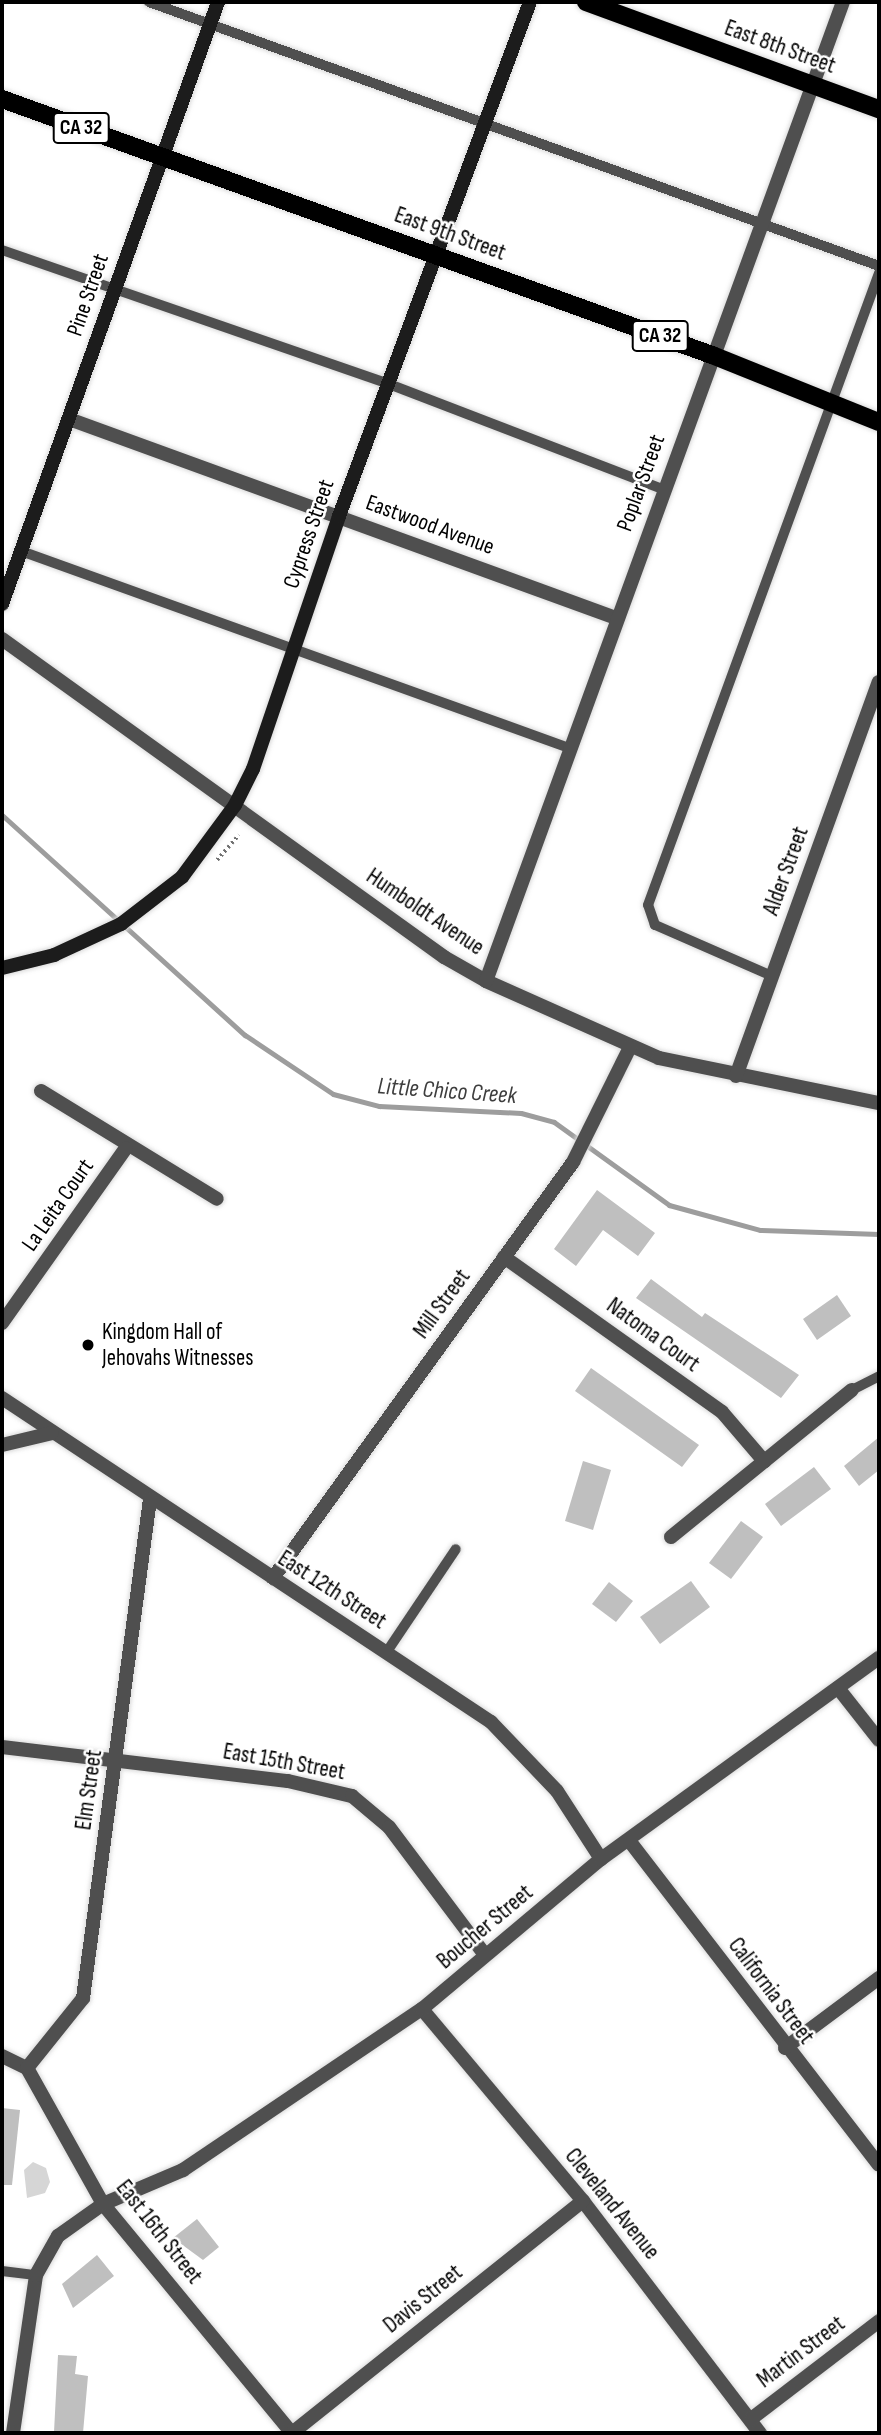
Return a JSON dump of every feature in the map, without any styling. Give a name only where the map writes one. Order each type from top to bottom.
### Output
[{"type":"main road","name":"East 8th Street","points":[[586,2],[879,109]]},
{"type":"main road","name":"East 9th Street","points":[[2,99],[712,355],[879,422]]},
{"type":"street","name":"Pine Street","points":[[2,604],[160,157],[218,2]]},
{"type":"street","name":"Cypress Street","points":[[2,968],[91,940],[149,904],[182,877],[235,805],[339,516],[439,257],[530,2]]},
{"type":"street","name":"Poplar Street","points":[[486,981],[663,489],[843,2]]},
{"type":"street","name":"Eastwood Avenue","points":[[69,419],[616,618]]},
{"type":"street","name":"Humboldt Avenue","points":[[2,639],[444,957],[486,981],[630,1047],[736,1076],[879,1103]]},
{"type":"street","name":"Alder Street","points":[[736,1076],[879,681]]},
{"type":"street","name":"Mill Street","points":[[273,1578],[573,1162],[601,1116],[630,1047]]},
{"type":"street","name":"La Leita Court","points":[[41,1091],[127,1148],[217,1199]]},
{"type":"street","name":"La Leita Court","points":[[2,1324],[127,1148]]},
{"type":"street","name":"Natoma Court","points":[[504,1256],[722,1412],[764,1461]]},
{"type":"street","points":[[671,1537],[852,1390]]},
{"type":"street","name":"East 12th Street","points":[[2,1398],[150,1499],[491,1722],[557,1791],[601,1859]]},
{"type":"street","points":[[2,1445],[52,1433]]},
{"type":"street","name":"Elm Street","points":[[27,2068],[83,1997],[150,1499]]},
{"type":"street","name":"Boucher Street","points":[[103,2204],[183,2170],[422,2009],[601,1859],[631,1843],[879,1658]]},
{"type":"street","points":[[838,1688],[879,1740]]},
{"type":"street","name":"East 15th Street","points":[[2,1747],[288,1782],[352,1796],[389,1827],[485,1955]]},
{"type":"street","name":"California Street","points":[[631,1843],[785,2048],[879,2165]]},
{"type":"street","points":[[785,2048],[879,1978]]},
{"type":"street","name":"Cleveland Avenue","points":[[422,2009],[583,2201],[760,2433]]},
{"type":"street","points":[[2,2056],[27,2068]]},
{"type":"street","name":"East 16th Street","points":[[27,2068],[103,2204],[292,2433]]},
{"type":"street","name":"Davis Street","points":[[292,2433],[583,2201]]},
{"type":"street","points":[[13,2433],[36,2275],[58,2236],[103,2204]]},
{"type":"street","name":"Martin Street","points":[[751,2419],[879,2321]]},
{"type":"lane","points":[[149,2],[485,128],[879,266]]},
{"type":"lane","points":[[2,250],[389,384],[663,489]]},
{"type":"lane","points":[[772,976],[655,925],[648,905],[879,274]]},
{"type":"lane","points":[[21,551],[569,748]]},
{"type":"lane","points":[[852,1390],[879,1376]]},
{"type":"lane","points":[[386,1653],[456,1549]]},
{"type":"lane","points":[[2,2271],[36,2275]]},
{"type":"shaded area","points":[[33,2162],[46,2168],[50,2182],[45,2193],[27,2198],[24,2170]]},
{"type":"building","points":[[597,1190],[655,1233],[638,1256],[603,1230],[576,1266],[554,1249]]},
{"type":"building","points":[[651,1279],[702,1317],[705,1313],[799,1375],[781,1398],[636,1298]]},
{"type":"building","points":[[837,1295],[851,1316],[817,1340],[803,1319]]},
{"type":"building","points":[[591,1368],[699,1445],[682,1467],[575,1391]]},
{"type":"building","points":[[879,1437],[879,1470],[859,1486],[844,1466]]},
{"type":"building","points":[[583,1461],[611,1470],[593,1530],[565,1521]]},
{"type":"building","points":[[814,1467],[831,1489],[781,1526],[765,1504]]},
{"type":"building","points":[[741,1521],[763,1537],[731,1579],[709,1563]]},
{"type":"building","points":[[691,1581],[710,1607],[660,1644],[640,1617]]},
{"type":"building","points":[[609,1582],[633,1601],[616,1622],[592,1604]]},
{"type":"building","points":[[2,2108],[20,2110],[12,2185],[2,2185]]},
{"type":"building","points":[[197,2219],[219,2247],[203,2260],[173,2238]]},
{"type":"building","points":[[97,2255],[114,2276],[73,2308],[62,2284]]},
{"type":"building","points":[[58,2355],[77,2356],[75,2374],[88,2376],[83,2433],[54,2432]]},
{"type":"waterway","name":"Little Chico Creek","points":[[2,815],[245,1035],[333,1094],[379,1106],[521,1113],[554,1122],[669,1205],[760,1230],[879,1234]]},
{"type":"place","name":"Kingdom Hall of Jehovahs Witnesses","points":[[88,1345]]}]
